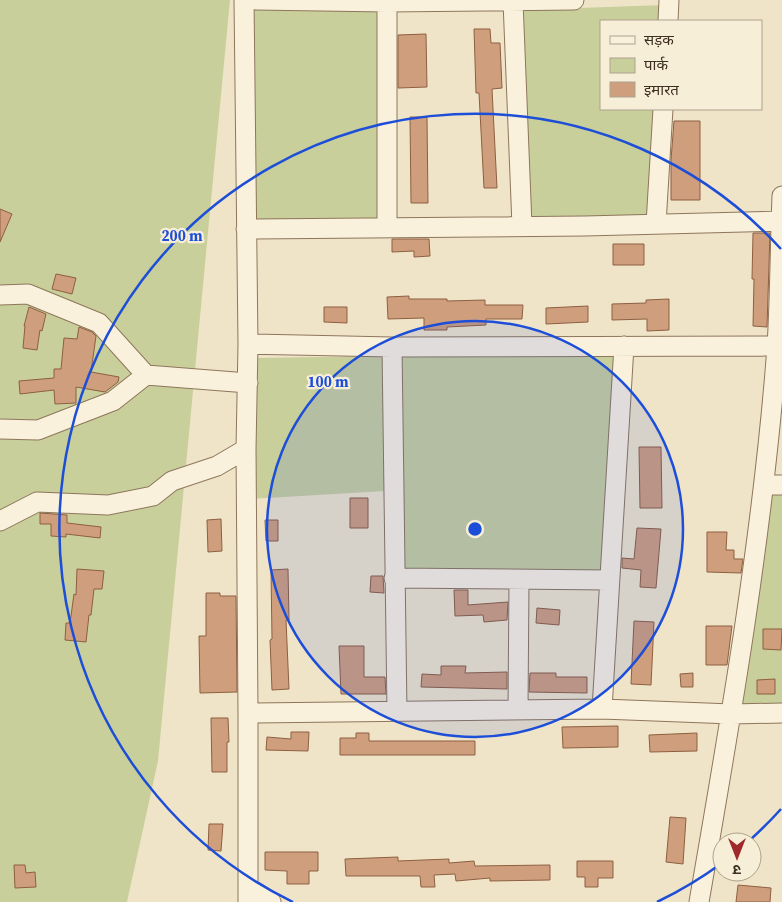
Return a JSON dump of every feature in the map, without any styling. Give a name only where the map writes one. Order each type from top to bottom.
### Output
[{"type":"street","points":[[244,0],[248,344],[246,449],[248,895],[271,902]]},
{"type":"street","points":[[256,0],[388,2],[574,0]]},
{"type":"street","points":[[513,0],[522,226]]},
{"type":"street","points":[[668,20],[669,0]]},
{"type":"street","points":[[387,228],[388,2]]},
{"type":"street","points":[[656,224],[663,110]]},
{"type":"street","points":[[699,902],[773,485],[779,346],[782,196]]},
{"type":"street","points":[[246,229],[782,221]]},
{"type":"street","points":[[0,295],[28,294],[99,324],[146,375],[248,383]]},
{"type":"street","points":[[248,344],[392,347],[779,346]]},
{"type":"street","points":[[602,709],[624,346]]},
{"type":"street","points":[[392,347],[397,712]]},
{"type":"street","points":[[0,429],[38,430],[113,402],[146,375]]},
{"type":"street","points":[[0,521],[37,502],[108,505],[153,496],[172,481],[217,466],[246,449]]},
{"type":"street","points":[[394,578],[609,580]]},
{"type":"street","points":[[518,710],[519,580]]},
{"type":"street","points":[[248,713],[602,709],[732,714],[782,713]]},
{"type":"green space","points":[[0,0],[230,0],[158,761],[127,902],[0,902]]},
{"type":"green space","points":[[250,5],[384,8],[385,222],[253,220]]},
{"type":"green space","points":[[664,5],[664,20],[600,20],[600,110],[658,110],[652,217],[529,219],[522,10]]},
{"type":"green space","points":[[622,352],[604,573],[399,576],[399,355]]},
{"type":"green space","points":[[384,356],[385,491],[251,499],[252,358]]},
{"type":"green space","points":[[769,492],[782,492],[782,707],[738,706]]},
{"type":"building","points":[[474,29],[490,29],[491,43],[500,43],[502,88],[492,89],[497,188],[484,188],[479,93],[476,93]]},
{"type":"building","points":[[426,34],[427,87],[398,88],[398,35]]},
{"type":"building","points":[[410,117],[427,117],[428,203],[411,203]]},
{"type":"building","points":[[674,121],[700,121],[700,200],[671,200],[671,160]]},
{"type":"building","points":[[0,209],[12,214],[0,242]]},
{"type":"building","points":[[753,233],[770,233],[767,327],[753,326]]},
{"type":"building","points":[[392,239],[429,239],[430,256],[414,257],[414,251],[392,252]]},
{"type":"building","points":[[613,244],[644,244],[644,265],[613,265]]},
{"type":"building","points":[[56,274],[76,278],[72,294],[52,289]]},
{"type":"building","points":[[409,296],[409,299],[447,299],[447,301],[485,300],[485,305],[523,305],[522,319],[486,319],[486,325],[447,327],[447,330],[424,330],[424,318],[388,319],[387,297]]},
{"type":"building","points":[[669,299],[669,330],[647,331],[647,319],[612,320],[612,304],[646,303],[646,300]]},
{"type":"building","points":[[588,306],[588,322],[546,324],[546,308]]},
{"type":"building","points":[[29,307],[46,314],[42,331],[40,330],[37,350],[23,348],[24,326]]},
{"type":"building","points":[[324,307],[347,307],[347,323],[324,322]]},
{"type":"building","points":[[79,327],[92,332],[96,336],[91,372],[119,377],[118,382],[105,392],[76,387],[76,403],[55,404],[54,390],[20,394],[19,381],[54,378],[54,369],[61,369],[64,338],[77,339]]},
{"type":"building","points":[[639,447],[661,447],[662,508],[640,508]]},
{"type":"building","points":[[350,498],[368,498],[368,528],[350,528]]},
{"type":"building","points":[[40,513],[67,515],[67,523],[101,527],[100,538],[66,534],[66,537],[51,536],[51,524],[40,524]]},
{"type":"building","points":[[221,519],[222,551],[208,552],[207,520]]},
{"type":"building","points":[[265,520],[278,520],[278,541],[266,541]]},
{"type":"building","points":[[637,528],[661,529],[656,588],[640,587],[641,570],[622,568],[622,558],[634,559]]},
{"type":"building","points":[[707,532],[727,532],[726,550],[734,550],[734,559],[743,559],[741,573],[707,572]]},
{"type":"building","points":[[77,569],[104,571],[102,589],[94,589],[86,642],[65,640],[66,623],[70,623],[74,594],[76,595]]},
{"type":"building","points":[[288,569],[289,620],[286,620],[289,689],[272,690],[270,640],[272,639],[271,570]]},
{"type":"building","points":[[371,576],[383,576],[384,593],[370,592]]},
{"type":"building","points":[[454,590],[468,590],[468,605],[508,602],[507,620],[484,622],[483,615],[455,616]]},
{"type":"building","points":[[206,593],[220,593],[220,596],[236,596],[237,692],[200,693],[199,636],[206,636]]},
{"type":"building","points":[[537,608],[560,610],[559,625],[536,623]]},
{"type":"building","points":[[634,621],[654,622],[651,685],[631,684]]},
{"type":"building","points":[[706,626],[732,626],[727,665],[706,665]]},
{"type":"building","points":[[763,629],[782,629],[781,650],[763,649]]},
{"type":"building","points":[[339,646],[364,646],[364,677],[385,677],[386,694],[341,694]]},
{"type":"building","points":[[441,666],[466,666],[465,673],[507,672],[507,689],[421,687],[422,674],[441,675]]},
{"type":"building","points":[[530,673],[556,673],[556,677],[587,677],[587,693],[529,692]]},
{"type":"building","points":[[693,673],[693,687],[681,687],[680,674]]},
{"type":"building","points":[[775,679],[775,694],[757,694],[757,680]]},
{"type":"building","points":[[211,718],[228,718],[227,772],[212,772]]},
{"type":"building","points":[[618,726],[618,747],[563,748],[562,727]]},
{"type":"building","points":[[291,732],[309,732],[308,751],[266,750],[267,737],[291,739]]},
{"type":"building","points":[[356,733],[369,733],[369,741],[475,741],[475,755],[340,755],[340,738],[356,738]]},
{"type":"building","points":[[697,733],[697,751],[650,752],[649,735]]},
{"type":"building","points":[[670,817],[686,818],[683,864],[666,862]]},
{"type":"building","points":[[209,824],[223,824],[221,851],[208,850]]},
{"type":"building","points":[[265,852],[318,852],[318,871],[309,871],[309,884],[287,884],[287,871],[265,870]]},
{"type":"building","points":[[398,857],[398,861],[449,859],[449,863],[474,861],[475,866],[550,865],[550,880],[490,881],[490,878],[456,881],[455,874],[434,875],[435,887],[421,887],[420,876],[346,876],[345,859]]},
{"type":"building","points":[[577,861],[613,861],[613,878],[598,878],[598,887],[585,887],[585,877],[577,877]]},
{"type":"building","points":[[14,865],[25,865],[26,873],[35,872],[36,887],[15,888]]},
{"type":"building","points":[[738,885],[771,888],[770,902],[736,902]]}]
